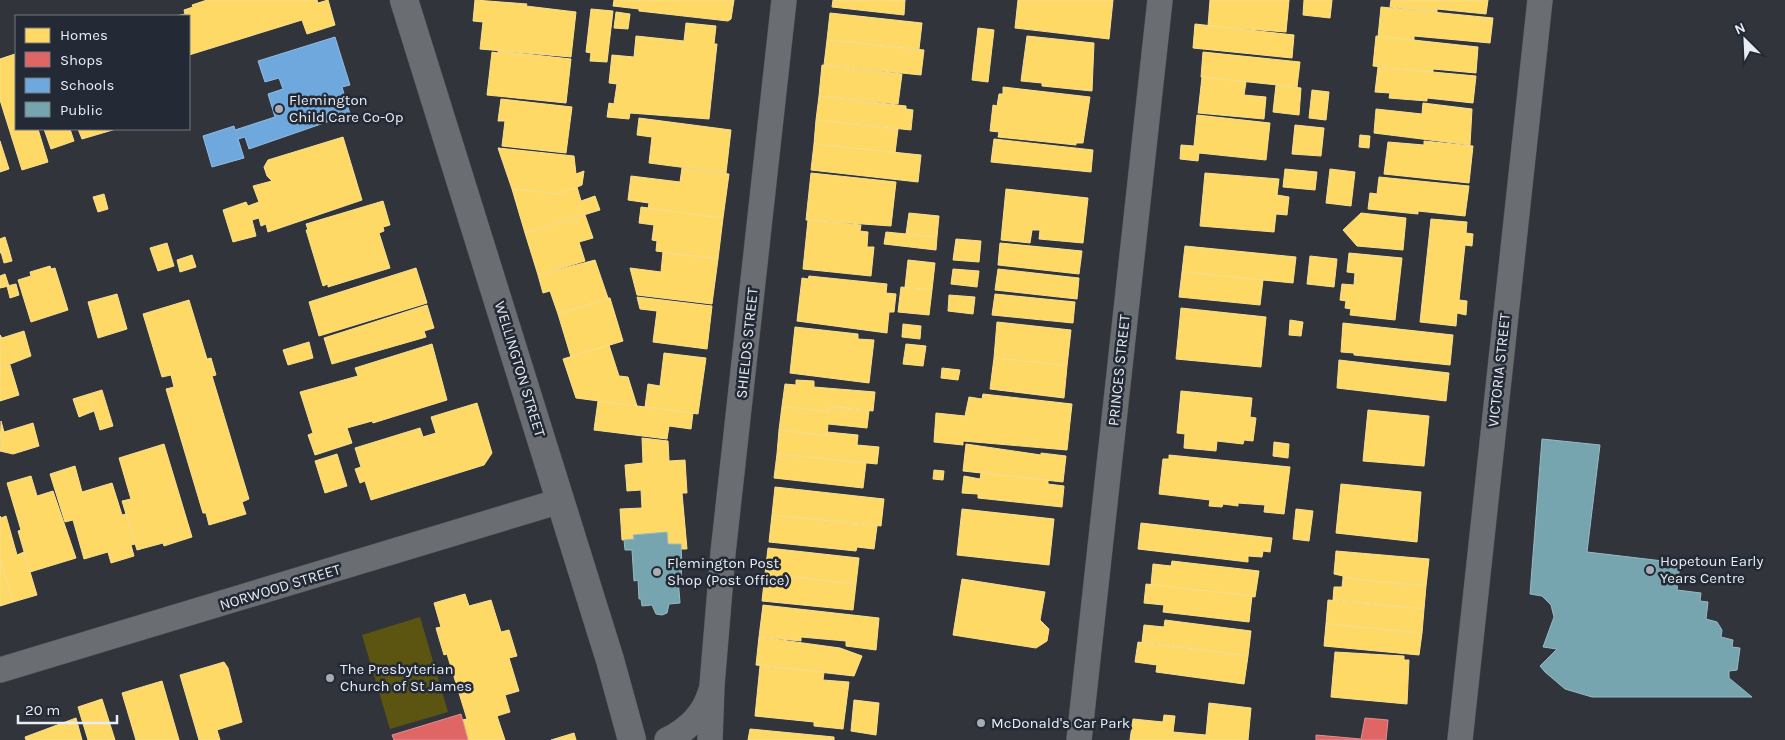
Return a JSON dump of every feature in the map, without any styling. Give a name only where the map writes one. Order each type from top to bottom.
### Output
[{"type":"street","name":"WELLINGTON STREET","points":[[404,0],[610,660],[632,740]]},
{"type":"street","name":"SHIELDS STREET","points":[[710,740],[712,686],[723,553],[784,0]]},
{"type":"street","name":"PRINCES STREET","points":[[1079,740],[1160,0]]},
{"type":"street","name":"VICTORIA STREET","points":[[1460,740],[1540,0]]},
{"type":"street","name":"NORWOOD STREET","points":[[0,670],[560,501]]},
{"type":"street","name":"SHIELDS STREET","points":[[667,740],[693,722],[701,713],[707,704],[712,686]]},
{"type":"shaded area","points":[[420,617],[448,712],[390,729],[362,635]]},
{"type":"building: Homes","points":[[207,0],[317,0],[318,3],[328,0],[335,25],[307,34],[302,20],[190,55],[190,15],[180,15],[185,14],[184,10],[193,7],[192,5]]},
{"type":"building: Homes","points":[[475,0],[527,4],[526,6],[576,12],[571,57],[480,49],[483,22],[473,21]]},
{"type":"building: Homes","points":[[614,0],[734,0],[731,19],[728,21],[639,11],[639,9],[613,6]]},
{"type":"building: Homes","points":[[833,0],[905,0],[904,15],[832,7]]},
{"type":"building: Homes","points":[[1018,0],[1113,0],[1109,39],[1015,28]]},
{"type":"building: Homes","points":[[1210,0],[1289,0],[1286,32],[1208,26]]},
{"type":"building: Homes","points":[[1304,0],[1332,0],[1330,18],[1303,15]]},
{"type":"building: Homes","points":[[1391,0],[1488,0],[1486,14],[1437,9],[1437,12],[1390,7]]},
{"type":"building: Homes","points":[[1381,7],[1493,18],[1490,43],[1414,36],[1414,40],[1378,37]]},
{"type":"building: Homes","points":[[591,9],[613,11],[607,62],[590,61],[591,53],[586,52]]},
{"type":"building: Homes","points":[[616,12],[630,14],[628,29],[614,28]]},
{"type":"building: Homes","points":[[830,13],[922,23],[919,49],[827,40]]},
{"type":"building: Homes","points":[[686,23],[716,26],[714,44],[717,44],[709,119],[630,113],[629,119],[607,117],[609,103],[614,104],[617,84],[609,83],[612,55],[634,57],[636,36],[684,41]]},
{"type":"building: Homes","points":[[1195,24],[1294,35],[1292,58],[1193,48]]},
{"type":"building: Homes","points":[[978,28],[994,30],[988,82],[972,80]]},
{"type":"building: Homes","points":[[1027,36],[1094,43],[1092,91],[1042,86],[1042,83],[1021,81]]},
{"type":"building: Homes","points":[[1376,36],[1478,47],[1476,73],[1433,69],[1433,72],[1373,66]]},
{"type":"building: Homes","points":[[827,40],[924,50],[921,75],[824,65]]},
{"type":"building: Homes","points":[[498,51],[571,59],[566,103],[487,95],[492,52],[498,53]]},
{"type":"building: Homes","points":[[1203,52],[1300,62],[1297,87],[1201,77]]},
{"type":"building: Homes","points":[[15,54],[15,130],[38,130],[48,162],[22,170],[0,100],[0,59]]},
{"type":"building: Homes","points":[[822,65],[902,74],[898,104],[819,96]]},
{"type":"building: Homes","points":[[1378,67],[1476,76],[1473,103],[1427,98],[1427,101],[1389,98],[1390,93],[1375,92]]},
{"type":"building: Homes","points":[[1202,77],[1246,82],[1244,95],[1266,97],[1264,119],[1198,113]]},
{"type":"building: Homes","points":[[1276,85],[1301,88],[1299,115],[1273,112]]},
{"type":"building: Homes","points":[[1003,87],[1090,97],[1083,143],[1076,143],[1076,145],[998,137],[999,132],[990,131],[993,105],[997,106],[999,94],[1003,94]]},
{"type":"building: Homes","points":[[1312,90],[1329,92],[1326,120],[1309,118]]},
{"type":"building: Homes","points":[[819,96],[906,106],[906,109],[913,110],[911,130],[816,120]]},
{"type":"building: Homes","points":[[501,99],[572,107],[566,153],[502,146],[505,121],[498,121]]},
{"type":"building: Homes","points":[[1423,103],[1472,109],[1470,145],[1374,133],[1376,109],[1422,114]]},
{"type":"building: Homes","points":[[1197,115],[1270,123],[1266,160],[1199,153],[1198,161],[1180,159],[1181,145],[1194,146]]},
{"type":"building: Homes","points":[[639,118],[731,130],[726,173],[649,163],[652,137],[637,135]]},
{"type":"building: Homes","points":[[816,120],[898,129],[895,153],[814,144]]},
{"type":"building: Homes","points":[[1295,125],[1324,128],[1321,156],[1292,154]]},
{"type":"building: Homes","points":[[44,130],[70,130],[74,141],[51,149]]},
{"type":"building: Homes","points":[[78,130],[113,130],[82,139]]},
{"type":"building: Homes","points":[[1360,135],[1370,136],[1369,148],[1359,147]]},
{"type":"building: Homes","points":[[343,137],[362,200],[268,232],[266,224],[261,226],[259,218],[252,220],[256,236],[233,242],[223,210],[246,202],[248,206],[259,202],[253,186],[272,181],[267,176],[264,167],[268,160]]},
{"type":"building: Homes","points":[[994,139],[1093,150],[1091,172],[991,162]]},
{"type":"building: Homes","points":[[0,141],[9,169],[0,172]]},
{"type":"building: Homes","points":[[1424,141],[1473,146],[1469,183],[1384,174],[1388,142],[1424,145]]},
{"type":"building: Homes","points":[[814,144],[921,155],[918,182],[811,170]]},
{"type":"building: Homes","points":[[498,148],[574,156],[576,174],[584,171],[582,185],[560,194],[512,189]]},
{"type":"building: Homes","points":[[682,168],[729,174],[723,218],[648,209],[649,203],[628,200],[631,176],[680,182]]},
{"type":"building: Homes","points":[[1285,169],[1317,172],[1315,190],[1283,187]]},
{"type":"building: Homes","points":[[1330,169],[1355,172],[1351,206],[1326,203]]},
{"type":"building: Homes","points":[[811,173],[896,182],[891,226],[806,220]]},
{"type":"building: Homes","points":[[1205,173],[1279,179],[1277,195],[1289,197],[1287,215],[1276,214],[1274,232],[1200,226]]},
{"type":"building: Homes","points":[[1379,177],[1469,186],[1465,216],[1418,211],[1418,214],[1368,209],[1370,193],[1377,194]]},
{"type":"building: Homes","points":[[577,187],[581,201],[595,196],[600,210],[525,233],[512,189],[560,194]]},
{"type":"building: Homes","points":[[1006,189],[1088,198],[1083,243],[1039,239],[1040,230],[1032,230],[1030,243],[1001,240]]},
{"type":"building: Homes","points":[[104,194],[108,209],[98,212],[93,197]]},
{"type":"building: Homes","points":[[383,201],[390,225],[383,227],[384,231],[379,233],[390,268],[328,287],[328,284],[323,286],[306,230],[308,230],[306,224]]},
{"type":"building: Homes","points":[[641,207],[723,218],[718,259],[656,251],[657,241],[652,240],[654,225],[639,223]]},
{"type":"building: Homes","points":[[909,213],[939,216],[937,237],[906,234]]},
{"type":"building: Homes","points":[[1361,213],[1406,218],[1403,250],[1357,246],[1343,230]]},
{"type":"building: Homes","points":[[585,215],[593,238],[579,242],[585,261],[538,275],[525,233]]},
{"type":"building: Homes","points":[[1431,219],[1467,222],[1466,233],[1473,234],[1472,246],[1465,245],[1459,300],[1467,301],[1466,315],[1457,313],[1456,326],[1420,322]]},
{"type":"building: Homes","points":[[808,220],[861,225],[860,231],[868,232],[867,247],[874,247],[871,276],[803,269]]},
{"type":"building: Homes","points":[[886,232],[937,237],[936,250],[884,244]]},
{"type":"building: Homes","points":[[5,237],[9,250],[0,253],[0,239]]},
{"type":"building: Homes","points":[[956,239],[981,241],[979,262],[953,260]]},
{"type":"building: Homes","points":[[167,243],[174,266],[158,271],[150,248]]},
{"type":"building: Homes","points":[[1000,243],[1082,251],[1079,274],[998,265]]},
{"type":"building: Homes","points":[[1185,246],[1296,257],[1293,283],[1182,272]]},
{"type":"building: Homes","points":[[9,250],[12,261],[4,263],[1,252]]},
{"type":"building: Homes","points":[[663,252],[718,259],[712,304],[637,295],[630,268],[661,272]]},
{"type":"building: Homes","points":[[1349,253],[1402,258],[1395,320],[1350,315],[1351,309],[1345,308],[1346,301],[1340,300],[1342,284],[1354,285],[1355,273],[1347,272]]},
{"type":"building: Homes","points":[[192,255],[196,267],[180,272],[177,260]]},
{"type":"building: Homes","points":[[1310,256],[1337,259],[1334,287],[1307,284]]},
{"type":"building: Homes","points":[[595,260],[608,298],[558,314],[550,291],[543,293],[538,275]]},
{"type":"building: Homes","points":[[908,260],[935,263],[932,290],[905,287]]},
{"type":"building: Homes","points":[[50,266],[51,269],[55,268],[68,310],[31,322],[18,280],[31,276],[30,272]]},
{"type":"building: Homes","points":[[416,268],[427,303],[319,336],[309,302]]},
{"type":"building: Homes","points":[[953,269],[979,271],[977,287],[951,284]]},
{"type":"building: Homes","points":[[998,269],[1079,278],[1077,299],[995,290]]},
{"type":"building: Homes","points":[[1182,272],[1263,280],[1260,305],[1179,297]]},
{"type":"building: Homes","points":[[5,274],[9,286],[0,288],[0,276]]},
{"type":"building: Homes","points":[[809,276],[887,284],[886,293],[896,294],[894,312],[889,312],[887,333],[797,321],[802,278],[808,279]]},
{"type":"building: Homes","points":[[16,284],[19,295],[10,298],[7,286]]},
{"type":"building: Homes","points":[[901,287],[932,290],[929,315],[898,312]]},
{"type":"building: Homes","points":[[117,294],[127,329],[98,338],[88,302]]},
{"type":"building: Homes","points":[[995,294],[1075,302],[1073,323],[992,315]]},
{"type":"building: Homes","points":[[949,295],[975,297],[973,314],[948,311]]},
{"type":"building: Homes","points":[[637,297],[712,306],[707,349],[653,342],[657,311],[640,309]]},
{"type":"building: Homes","points":[[610,298],[623,341],[571,357],[558,314]]},
{"type":"building: Homes","points":[[189,300],[207,359],[211,358],[216,375],[212,376],[249,499],[242,502],[246,514],[209,525],[206,513],[203,513],[166,389],[174,387],[171,375],[162,377],[143,314]]},
{"type":"building: Homes","points":[[427,305],[434,328],[424,331],[426,337],[332,364],[324,338]]},
{"type":"building: Homes","points":[[1181,308],[1266,317],[1261,367],[1176,359]]},
{"type":"building: Homes","points":[[1290,320],[1303,322],[1301,336],[1289,335]]},
{"type":"building: Homes","points":[[997,322],[1071,330],[1067,366],[994,358]]},
{"type":"building: Homes","points":[[1343,323],[1453,335],[1450,365],[1341,352]]},
{"type":"building: Homes","points":[[903,324],[921,326],[920,339],[902,337]]},
{"type":"building: Homes","points":[[795,327],[858,334],[858,339],[874,340],[869,383],[790,373]]},
{"type":"building: Homes","points":[[24,331],[31,356],[0,368],[0,335],[2,338]]},
{"type":"building: Homes","points":[[309,342],[313,358],[288,365],[283,350]]},
{"type":"building: Homes","points":[[432,344],[447,400],[373,423],[372,421],[347,428],[352,443],[315,455],[308,435],[313,433],[300,392],[358,376],[355,368]]},
{"type":"building: Homes","points":[[906,344],[926,346],[923,366],[903,364]]},
{"type":"building: Homes","points":[[609,345],[619,376],[628,377],[637,406],[576,398],[563,359]]},
{"type":"building: Homes","points":[[664,353],[706,358],[698,414],[645,407],[648,384],[660,386]]},
{"type":"building: Homes","points":[[994,358],[1067,366],[1064,398],[990,389]]},
{"type":"building: Homes","points":[[1339,360],[1449,373],[1446,401],[1337,388]]},
{"type":"building: Homes","points":[[10,365],[19,395],[0,401],[0,368]]},
{"type":"building: Homes","points":[[942,368],[960,370],[958,380],[941,378]]},
{"type":"building: Homes","points":[[796,380],[814,381],[814,387],[875,392],[873,411],[830,406],[829,412],[782,406],[785,384],[796,385]]},
{"type":"building: Homes","points":[[102,390],[113,426],[100,430],[89,394]]},
{"type":"building: Homes","points":[[1181,391],[1252,398],[1250,417],[1256,418],[1253,441],[1244,440],[1243,444],[1217,441],[1216,451],[1184,448],[1185,434],[1177,433]]},
{"type":"building: Homes","points":[[89,394],[94,411],[79,417],[73,399]]},
{"type":"building: Homes","points":[[983,394],[1072,404],[1067,450],[963,441],[963,445],[934,442],[936,413],[965,416],[969,397],[982,399]]},
{"type":"building: Homes","points":[[598,401],[693,413],[691,429],[669,426],[667,439],[594,430]]},
{"type":"building: Homes","points":[[477,403],[492,453],[484,465],[371,500],[365,481],[360,483],[355,469],[361,467],[355,448],[420,428],[423,437],[436,433],[431,417]]},
{"type":"building: Homes","points":[[782,406],[829,412],[830,406],[869,411],[867,428],[828,424],[827,436],[779,430]]},
{"type":"building: Homes","points":[[1368,410],[1429,416],[1424,466],[1363,461]]},
{"type":"building: Homes","points":[[1,421],[4,432],[33,423],[39,446],[13,454],[0,451]]},
{"type":"building: Homes","points":[[779,430],[827,436],[827,432],[858,435],[857,445],[879,447],[877,464],[777,454]]},
{"type":"building: Homes","points":[[642,438],[668,441],[669,461],[685,460],[687,493],[682,493],[687,549],[681,549],[681,544],[668,544],[667,532],[633,535],[634,539],[622,540],[620,509],[642,508],[641,490],[627,491],[625,465],[643,463]]},
{"type":"building: Homes","points":[[1274,442],[1289,444],[1288,458],[1273,456]]},
{"type":"building: Homes","points":[[164,444],[192,537],[164,546],[163,543],[137,550],[122,501],[131,499],[119,458]]},
{"type":"building: Homes","points":[[966,444],[1041,455],[1041,453],[1066,456],[1063,482],[963,471]]},
{"type":"building: Homes","points":[[337,454],[347,486],[325,493],[315,461]]},
{"type":"building: Homes","points":[[777,454],[866,463],[863,488],[774,478]]},
{"type":"building: Homes","points":[[1169,455],[1290,467],[1284,514],[1264,512],[1265,505],[1238,503],[1238,506],[1223,504],[1222,507],[1209,506],[1210,500],[1159,494],[1163,459],[1169,459]]},
{"type":"building: Homes","points":[[75,466],[82,492],[112,483],[122,515],[126,514],[135,544],[131,545],[134,556],[111,563],[108,552],[84,559],[73,520],[65,522],[50,474]]},
{"type":"building: Homes","points":[[934,470],[944,471],[943,480],[933,479]]},
{"type":"building: Homes","points":[[981,473],[1048,480],[1048,484],[1064,486],[1062,507],[978,498],[978,494],[962,493],[964,476],[980,479]]},
{"type":"building: Homes","points":[[31,476],[37,496],[53,491],[76,558],[30,572],[18,531],[21,530],[7,483]]},
{"type":"building: Homes","points":[[1341,484],[1421,492],[1417,542],[1336,533]]},
{"type":"building: Homes","points":[[775,487],[884,499],[881,526],[772,515]]},
{"type":"building: Homes","points":[[962,509],[1054,519],[1049,565],[957,555]]},
{"type":"building: Homes","points":[[1296,509],[1313,511],[1309,541],[1293,539]]},
{"type":"building: Homes","points":[[772,515],[877,526],[874,549],[857,547],[856,551],[769,542]]},
{"type":"building: Homes","points":[[0,516],[1,518],[6,516],[17,555],[24,552],[37,595],[13,602],[0,558]]},
{"type":"building: Homes","points":[[1141,523],[1272,538],[1270,552],[1263,551],[1262,557],[1248,556],[1248,562],[1138,549]]},
{"type":"building: Homes","points":[[768,548],[859,558],[856,584],[765,574]]},
{"type":"building: Homes","points":[[1336,551],[1429,559],[1426,586],[1343,578],[1343,576],[1334,574]]},
{"type":"building: Homes","points":[[0,558],[13,602],[0,606]]},
{"type":"building: Homes","points":[[1172,561],[1259,571],[1255,597],[1151,585],[1153,564],[1171,566]]},
{"type":"building: Homes","points":[[765,574],[856,584],[853,610],[762,601]]},
{"type":"building: Homes","points":[[1343,578],[1426,586],[1424,609],[1333,600],[1334,587],[1342,587]]},
{"type":"building: Homes","points":[[962,579],[1045,592],[1040,620],[1049,629],[1047,641],[1036,648],[953,635]]},
{"type":"building: Homes","points":[[1146,584],[1252,596],[1249,622],[1163,612],[1164,605],[1144,603]]},
{"type":"building: Homes","points":[[465,594],[469,606],[491,600],[501,632],[509,630],[517,656],[509,658],[519,691],[505,695],[510,712],[497,716],[505,740],[468,740],[462,720],[467,719],[447,654],[444,655],[436,628],[441,627],[434,603]]},
{"type":"building: Homes","points":[[1328,600],[1424,609],[1422,633],[1326,624]]},
{"type":"building: Homes","points":[[763,605],[879,618],[876,650],[846,646],[846,641],[801,637],[801,641],[759,637]]},
{"type":"building: Homes","points":[[1165,620],[1251,631],[1248,656],[1142,642],[1144,625],[1164,627]]},
{"type":"building: Homes","points":[[1326,624],[1422,633],[1419,655],[1324,646]]},
{"type":"building: Homes","points":[[759,637],[840,648],[862,656],[854,676],[756,665]]},
{"type":"building: Homes","points":[[1138,642],[1248,656],[1244,684],[1156,672],[1157,665],[1135,662]]},
{"type":"building: Homes","points":[[1335,652],[1404,656],[1404,660],[1409,660],[1407,704],[1331,697]]},
{"type":"building: Homes","points":[[224,662],[228,668],[242,722],[217,730],[220,740],[199,740],[180,675]]},
{"type":"building: Homes","points":[[760,666],[824,672],[823,680],[849,682],[843,729],[814,726],[814,722],[755,716]]},
{"type":"building: Homes","points":[[162,681],[179,740],[136,740],[122,693]]},
{"type":"building: Homes","points":[[102,699],[115,740],[88,740],[78,707]]},
{"type":"building: Homes","points":[[854,700],[879,703],[876,735],[851,731]]},
{"type":"building: Homes","points":[[1209,703],[1251,708],[1248,740],[1130,740],[1133,719],[1163,722],[1164,715],[1175,716],[1173,732],[1206,735]]},
{"type":"building: Homes","points":[[76,718],[82,740],[26,740],[25,737]]},
{"type":"building: Homes","points":[[750,729],[834,737],[834,740],[748,740]]},
{"type":"building: Homes","points":[[574,733],[576,740],[551,740]]},
{"type":"building: Shops","points":[[461,714],[468,740],[394,740],[392,735]]},
{"type":"building: Shops","points":[[1365,718],[1388,720],[1386,740],[1316,740],[1316,735],[1361,739]]},
{"type":"building: Schools","points":[[335,37],[350,85],[342,87],[350,114],[249,149],[245,137],[238,139],[244,158],[212,167],[203,136],[234,126],[235,130],[275,117],[268,94],[283,89],[279,78],[265,82],[258,61]]},
{"type":"building: Public","points":[[1542,439],[1600,445],[1587,552],[1680,563],[1677,590],[1701,593],[1700,601],[1708,602],[1706,619],[1717,622],[1722,630],[1721,637],[1733,640],[1732,647],[1740,648],[1737,670],[1729,671],[1729,678],[1752,697],[1592,697],[1565,689],[1540,666],[1557,649],[1543,647],[1554,617],[1551,605],[1542,596],[1530,594]]},
{"type":"building: Public","name":"Flemington Post Shop (Post Office)","points":[[667,532],[668,544],[681,544],[682,567],[681,576],[678,577],[680,603],[669,604],[667,613],[662,615],[656,614],[652,605],[642,606],[641,599],[639,599],[638,580],[634,581],[632,550],[625,550],[624,540],[634,539],[633,535]]},
{"type":"place","name":"Flemington Child Care Co-Op","points":[[279,109]]},
{"type":"place","name":"Hopetoun Early Years Centre","points":[[1650,570]]},
{"type":"place","name":"Flemington Post Shop (Post Office)","points":[[657,572]]},
{"type":"place","name":"The Presbyterian Church of St James","points":[[330,678]]},
{"type":"place","name":"McDonald's Car Park","points":[[981,723]]}]
